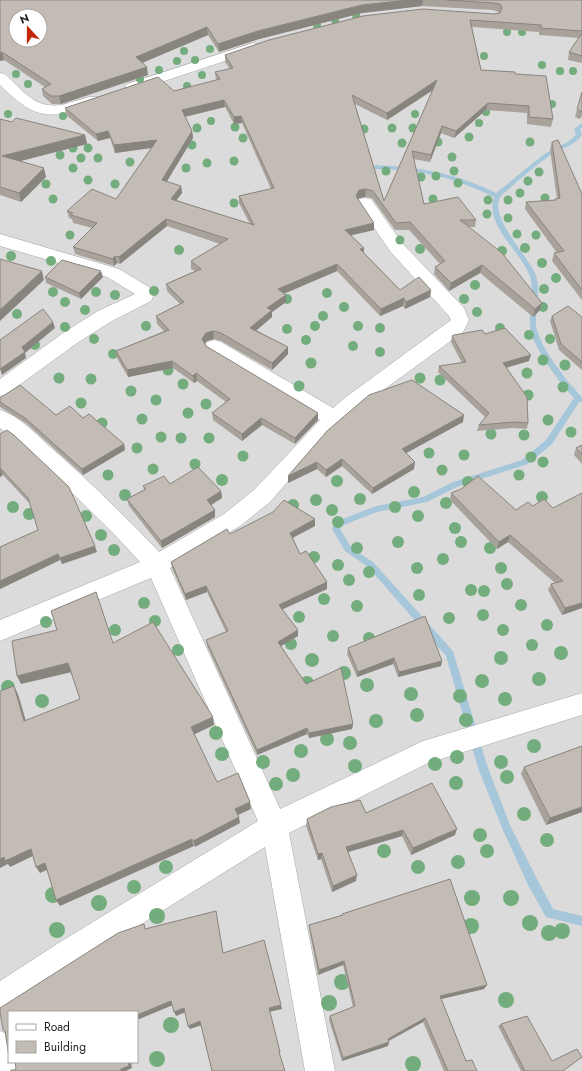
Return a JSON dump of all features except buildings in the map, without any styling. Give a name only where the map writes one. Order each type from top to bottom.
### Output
[{"type":"street","points":[[118,92],[212,59],[264,43]]},
{"type":"street","points":[[0,77],[19,95],[38,109],[48,111],[62,110],[104,96]]},
{"type":"street","points":[[0,631],[157,565],[232,520],[262,496],[319,432],[353,402],[456,327],[460,320],[457,313],[396,247],[365,203]]},
{"type":"street","points":[[0,240],[113,273],[146,294],[144,297],[104,316],[70,338],[0,389]]},
{"type":"street","points":[[214,347],[335,419]]},
{"type":"street","points":[[0,418],[20,432],[55,463],[124,530],[157,565],[274,826],[320,1071]]},
{"type":"street","points":[[0,998],[67,954],[274,826],[423,753],[582,704]]},
{"type":"street","points":[[0,1046],[5,1071]]},
{"type":"shaded area","points":[[0,0],[582,0],[582,1071],[0,1071]]},
{"type":"waterway","points":[[497,196],[545,156],[574,141],[579,135],[577,129],[582,125]]},
{"type":"waterway","points":[[364,167],[401,168],[433,172],[464,181],[497,196]]},
{"type":"waterway","points":[[497,196],[495,209],[499,222],[533,275],[535,297],[533,327],[535,334],[553,366],[578,397]]},
{"type":"waterway","points":[[578,397],[581,400]]},
{"type":"waterway","points":[[578,397],[549,442],[525,462],[456,484],[424,500],[376,509],[338,524],[336,529],[348,549],[371,565],[450,654],[483,768],[506,827],[532,881],[550,913],[582,921]]}]
